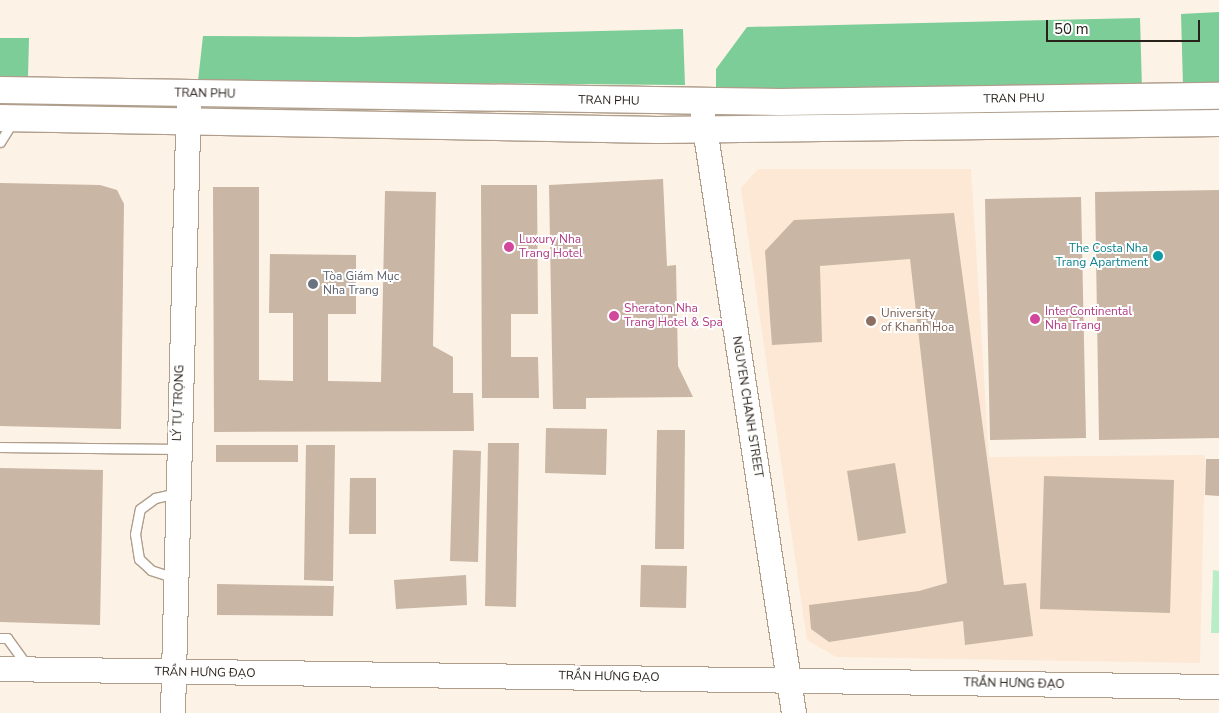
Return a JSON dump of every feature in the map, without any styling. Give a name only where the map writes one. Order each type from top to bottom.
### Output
[{"type":"main road","name":"TRAN PHU","points":[[0,90],[701,102],[1219,96]]},
{"type":"main road","points":[[7,118],[188,133],[703,130],[1219,123]]},
{"type":"street","name":"LÝ TỰ TRỌNG","points":[[173,713],[177,449],[189,94]]},
{"type":"street","name":"NGUYEN CHANH STREET","points":[[701,102],[703,130],[794,713]]},
{"type":"street","name":"TRẦN HƯNG ĐẠO","points":[[0,669],[1219,687]]},
{"type":"lane","points":[[0,142],[7,118]]},
{"type":"lane","points":[[0,446],[177,449]]},
{"type":"lane","points":[[175,578],[151,570],[139,559],[135,534],[140,509],[155,498],[177,493]]},
{"type":"lane","points":[[0,638],[7,638],[30,670]]},
{"type":"shaded area","name":"University of Khanh Hoa","points":[[758,169],[971,169],[989,457],[1205,455],[1200,663],[836,657],[807,640],[741,188]]},
{"type":"green space","points":[[1219,12],[1219,86],[1183,86],[1181,14]]},
{"type":"green space","points":[[1140,18],[1142,89],[716,97],[716,69],[747,27]]},
{"type":"green space","points":[[683,29],[685,85],[198,81],[203,36],[357,37]]},
{"type":"green space","points":[[0,38],[29,38],[28,77],[0,76]]},
{"type":"green space","points":[[0,98],[146,101],[146,110],[0,108]]},
{"type":"green space","points":[[1213,570],[1219,571],[1219,633],[1211,633]]},
{"type":"building","name":"Sheraton Nha Trang Hotel & Spa","points":[[663,179],[667,266],[676,265],[678,366],[693,397],[586,398],[586,409],[553,409],[549,185]]},
{"type":"building","points":[[0,183],[100,185],[117,190],[124,204],[121,429],[0,426]]},
{"type":"building","name":"Luxury Nha Trang Hotel","points":[[481,185],[537,185],[538,314],[511,314],[511,357],[538,357],[539,398],[482,398]]},
{"type":"building","points":[[213,187],[259,187],[259,380],[293,381],[293,313],[269,313],[270,254],[356,255],[356,314],[328,314],[328,381],[381,382],[385,191],[436,192],[433,346],[453,357],[453,393],[473,393],[474,431],[214,432]]},
{"type":"building","name":"The Costa Nha Trang Apartment","points":[[1219,190],[1219,438],[1099,440],[1095,192]]},
{"type":"building","name":"InterContinental Nha Trang","points":[[1081,197],[1086,438],[990,440],[985,199]]},
{"type":"building","points":[[954,213],[1004,585],[1026,583],[1033,636],[965,645],[963,621],[829,642],[811,629],[809,605],[919,591],[947,583],[910,259],[820,266],[822,342],[772,345],[765,251],[794,220]]},
{"type":"building","points":[[546,428],[607,429],[606,475],[545,473]]},
{"type":"building","points":[[657,430],[685,430],[684,549],[655,549]]},
{"type":"building","points":[[488,443],[519,443],[516,607],[485,606]]},
{"type":"building","points":[[216,445],[298,445],[298,462],[216,462]]},
{"type":"building","points":[[306,445],[335,445],[333,581],[304,580]]},
{"type":"building","points":[[453,450],[481,451],[478,562],[450,561]]},
{"type":"building","points":[[1206,459],[1219,459],[1219,496],[1205,495]]},
{"type":"building","points":[[895,463],[906,533],[858,541],[847,471]]},
{"type":"building","points":[[0,468],[103,470],[100,625],[0,622]]},
{"type":"building","points":[[1044,476],[1174,480],[1170,613],[1040,609]]},
{"type":"building","points":[[350,478],[376,478],[376,534],[349,534]]},
{"type":"building","points":[[641,565],[687,566],[686,608],[640,607]]},
{"type":"building","points":[[466,575],[467,605],[396,609],[394,580]]},
{"type":"building","points":[[217,584],[334,586],[333,616],[217,615]]},
{"type":"place","name":"Luxury Nha Trang Hotel","points":[[509,247]]},
{"type":"place","name":"The Costa Nha Trang Apartment","points":[[1158,256]]},
{"type":"place","name":"Tòa Giám Mục Nha Trang","points":[[313,284]]},
{"type":"place","name":"Sheraton Nha Trang Hotel & Spa","points":[[614,316]]},
{"type":"place","name":"InterContinental Nha Trang","points":[[1035,319]]},
{"type":"place","name":"University of Khanh Hoa","points":[[871,321]]}]
